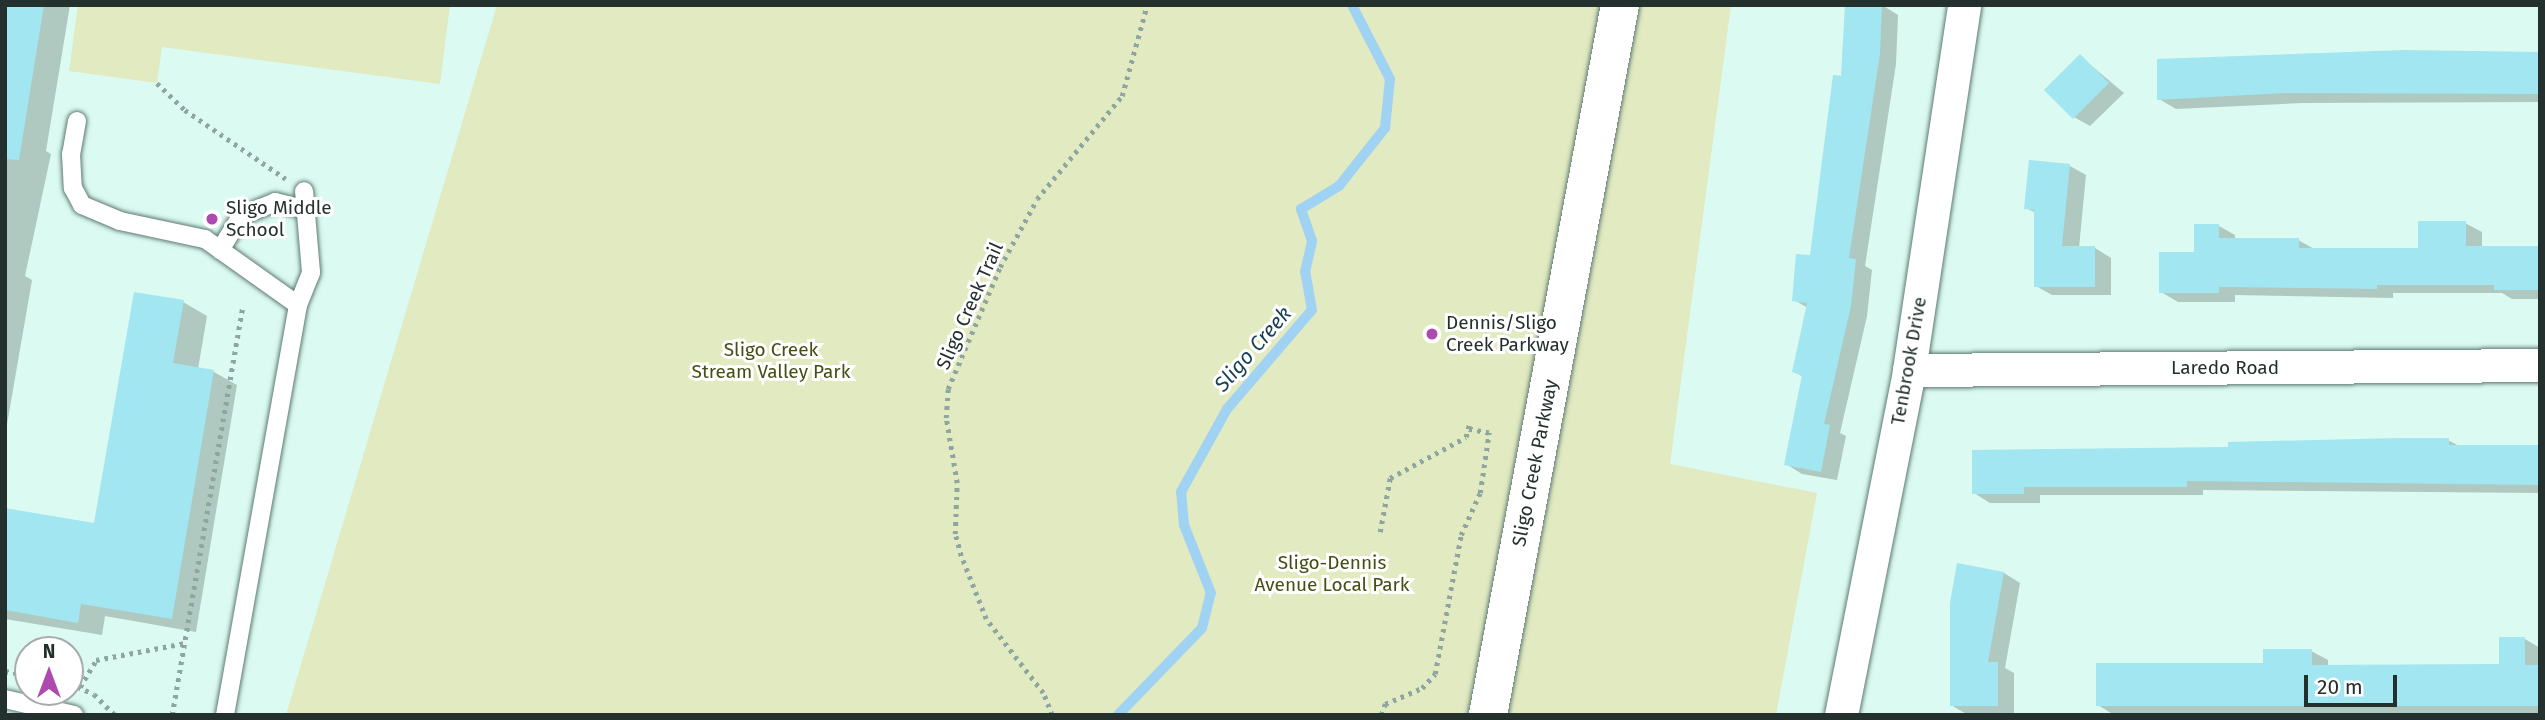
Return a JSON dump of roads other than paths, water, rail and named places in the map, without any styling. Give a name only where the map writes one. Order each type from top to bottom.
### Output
[{"type":"street","name":"Sligo Creek Parkway","points":[[1488,715],[1620,5]]},
{"type":"street","name":"Tenbrook Drive","points":[[1842,715],[1909,370],[1964,5]]},
{"type":"street","name":"Laredo Road","points":[[1909,370],[2540,365]]},
{"type":"lane","points":[[76,121],[71,154],[73,188],[82,205],[120,221],[205,239],[298,305]]},
{"type":"lane","points":[[225,715],[298,305],[311,272],[304,191]]},
{"type":"lane","points":[[220,250],[242,216],[275,202],[306,209]]},
{"type":"lane","points":[[5,699],[74,715]]},
{"type":"waterway","name":"Sligo Creek","points":[[1118,715],[1202,628],[1211,593],[1184,525],[1181,492],[1227,409],[1312,310],[1305,272],[1312,241],[1301,209],[1339,186],[1385,128],[1390,79],[1352,5]]},
{"type":"place","name":"Sligo Middle School","points":[[212,219]]},
{"type":"place","name":"Dennis/Sligo Creek Parkway","points":[[1432,334]]},
{"type":"park label","name":"Sligo Creek Stream Valley Park","points":[[771,361]]},
{"type":"park label","name":"Sligo-Dennis Avenue Local Park","points":[[1332,574]]}]
